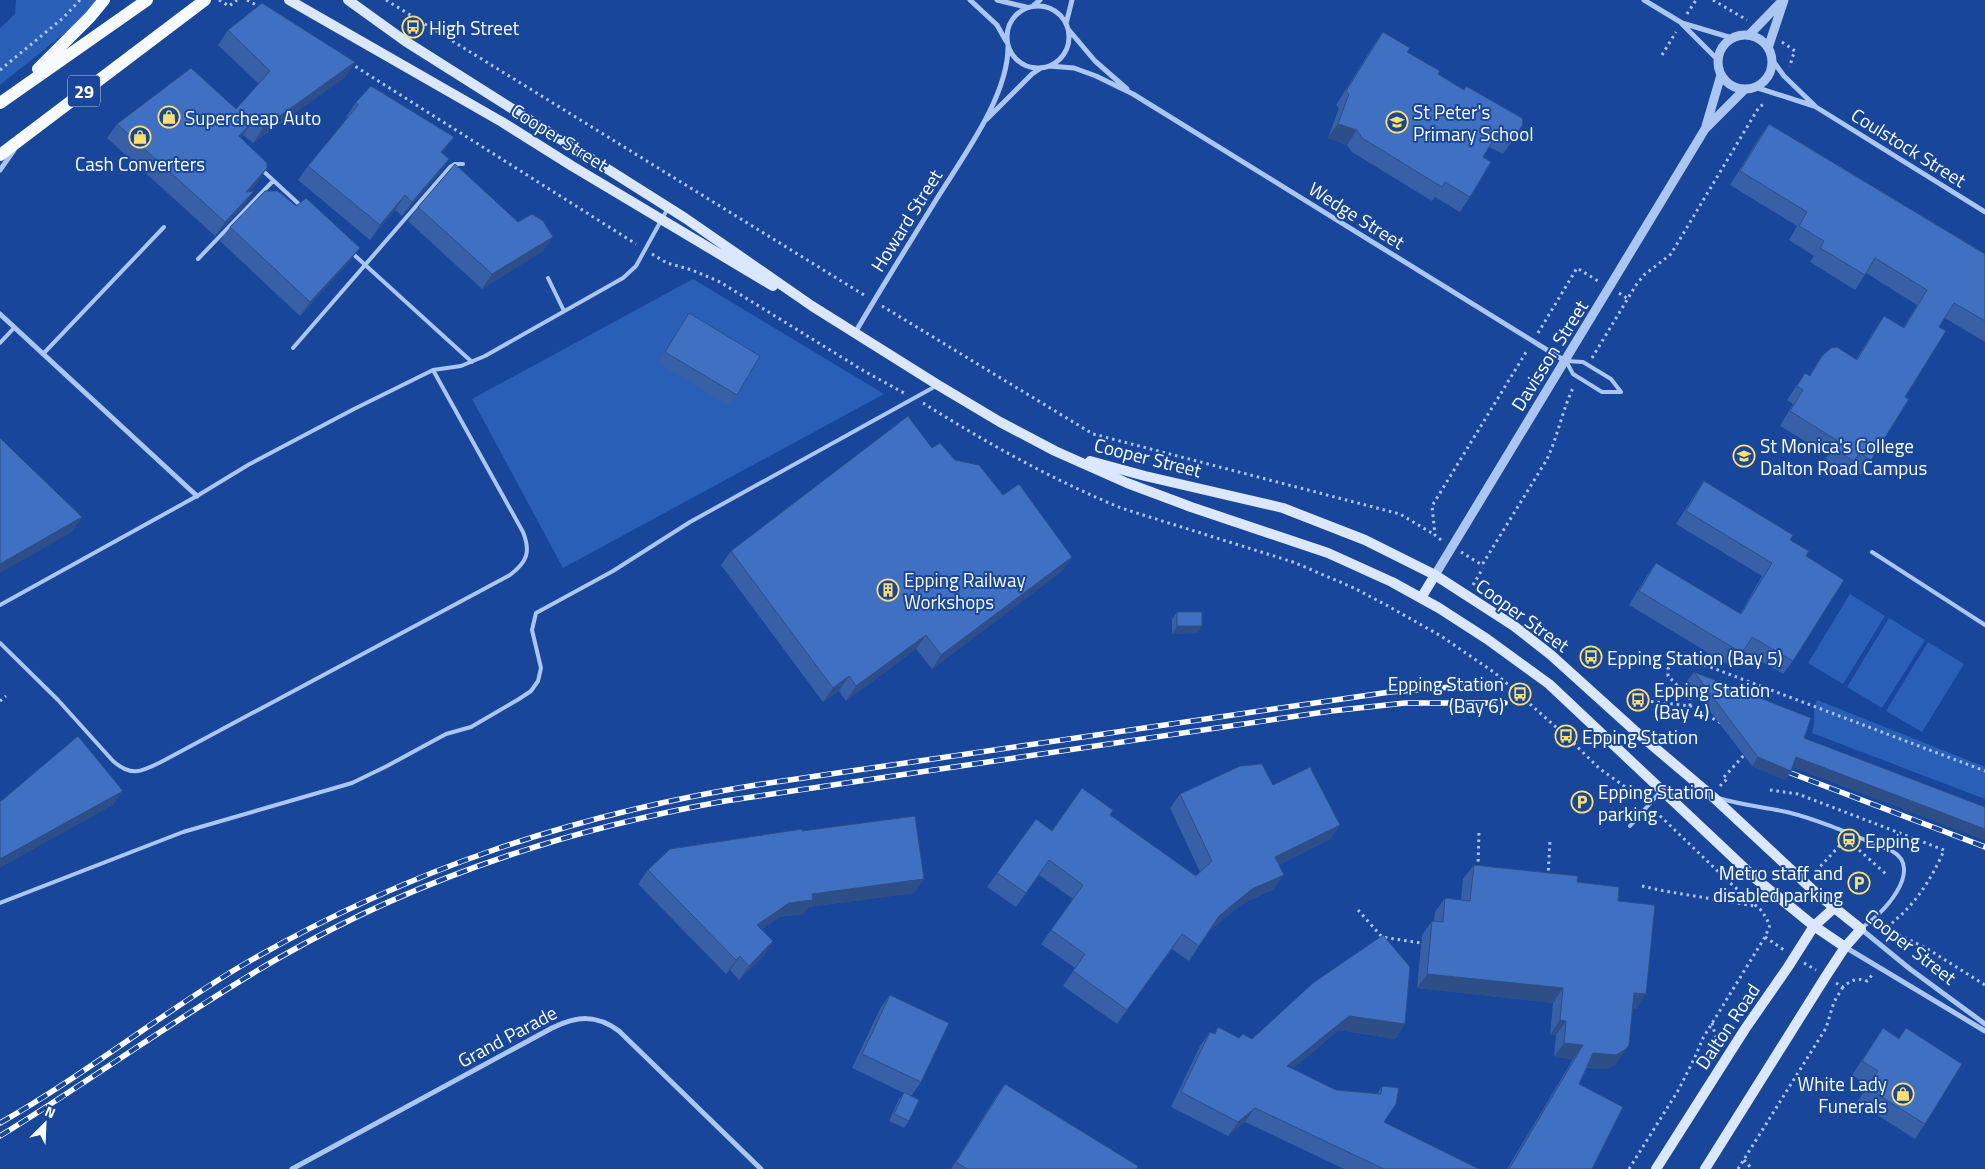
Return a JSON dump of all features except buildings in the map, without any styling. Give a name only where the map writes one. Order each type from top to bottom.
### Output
[{"type":"main road","points":[[13,93],[90,18],[104,0]]},
{"type":"main road","name":"29","points":[[0,103],[147,0]]},
{"type":"main road","name":"29","points":[[0,156],[205,0]]},
{"type":"main road","name":"Cooper Street","points":[[289,0],[502,122],[751,274],[812,306]]},
{"type":"main road","name":"Cooper Street","points":[[348,0],[405,41],[668,207],[812,306],[1000,422],[1055,451],[1161,496],[1328,553],[1392,582],[1487,639],[1549,684],[1755,878],[1814,926],[1845,947]]},
{"type":"main road","name":"Cooper Street","points":[[1055,451],[1145,476],[1283,508],[1364,540],[1435,575],[1467,594],[1514,626],[1551,655],[1634,730],[1712,796],[1834,908],[1860,929]]},
{"type":"main road","name":"Davisson Street","points":[[1421,598],[1435,575]]},
{"type":"main road","name":"Dalton Road","points":[[1656,1169],[1744,1029],[1788,968],[1814,926],[1834,908]]},
{"type":"main road","points":[[1705,1169],[1845,947],[1860,929]]},
{"type":"street","points":[[970,0],[998,25],[1013,56],[1021,64],[1030,68],[1041,68],[1049,66],[1064,55],[1069,37],[1067,26],[1061,15],[1053,9],[1044,6],[1026,7],[997,0]]},
{"type":"street","points":[[1034,6],[1040,0]]},
{"type":"street","points":[[1067,26],[1072,0]]},
{"type":"street","points":[[1644,0],[1682,23],[1732,38]]},
{"type":"street","points":[[1749,35],[1784,0]]},
{"type":"street","points":[[1768,48],[1784,0]]},
{"type":"street","points":[[1007,44],[1007,31],[1010,21],[1026,7]]},
{"type":"street","points":[[1682,23],[1718,60],[1721,75],[1735,87],[1745,89],[1755,87],[1768,77],[1773,62],[1764,42],[1749,35],[1732,38],[1725,44],[1718,60]]},
{"type":"street","name":"Wedge Street","points":[[1067,26],[1095,60],[1133,94]]},
{"type":"street","name":"Howard Street","points":[[855,333],[984,123],[1002,81],[1008,61],[1007,44]]},
{"type":"street","name":"Coulstock Street","points":[[1773,62],[1784,76],[1816,107]]},
{"type":"street","name":"Wedge Street","points":[[1049,66],[1074,68],[1096,76],[1133,94],[1566,361]]},
{"type":"street","name":"Howard Street","points":[[984,123],[1032,74],[1041,68]]},
{"type":"street","name":"Davisson Street","points":[[1705,129],[1721,75]]},
{"type":"street","name":"Coulstock Street","points":[[1755,87],[1816,107],[1985,212]]},
{"type":"street","name":"Davisson Street","points":[[1435,575],[1705,129],[1745,89]]},
{"type":"street","points":[[0,170],[21,139]]},
{"type":"street","points":[[0,314],[197,496]]},
{"type":"street","name":"Cooper Street","points":[[1860,929],[1910,969],[1985,1024]]},
{"type":"street","name":"Cooper Street","points":[[1845,947],[1903,984],[1985,1031]]},
{"type":"street","name":"Grand Parade","points":[[292,1169],[552,1028],[568,1020],[582,1018],[604,1022],[619,1031],[761,1169]]},
{"type":"lane","points":[[255,164],[308,213]]},
{"type":"lane","points":[[293,348],[450,167],[454,164],[464,164]]},
{"type":"lane","points":[[198,259],[273,181]]},
{"type":"lane","points":[[0,605],[197,496],[248,465],[433,370],[452,369],[472,362],[631,272],[646,250],[668,207]]},
{"type":"lane","points":[[43,354],[164,227]]},
{"type":"lane","points":[[344,245],[472,362]]},
{"type":"lane","points":[[548,278],[564,311]]},
{"type":"lane","points":[[0,343],[14,328]]},
{"type":"lane","points":[[1566,361],[1583,362],[1611,379],[1620,392],[1602,392],[1573,374],[1566,361]]},
{"type":"lane","points":[[0,643],[58,700],[113,761],[122,769],[130,772],[139,771],[161,762],[510,576],[521,567],[526,556],[528,544],[433,370]]},
{"type":"lane","points":[[0,903],[183,832],[352,783],[446,734],[471,727],[531,691],[538,680],[541,668],[532,630],[536,613],[613,571],[706,512],[938,385]]},
{"type":"lane","points":[[1872,552],[1985,624]]},
{"type":"lane","points":[[1630,826],[1662,790]]},
{"type":"lane","points":[[1712,796],[1734,803],[1802,817],[1901,856],[1906,867],[1904,877],[1895,893],[1874,921],[1860,929]]},
{"type":"path","points":[[0,70],[63,18],[80,0]]},
{"type":"path","points":[[219,0],[229,6],[237,0]]},
{"type":"path","points":[[386,0],[1093,434],[1400,514],[1482,565],[1552,450],[1562,414],[1579,378]]},
{"type":"path","points":[[1713,0],[1757,27]]},
{"type":"path","points":[[1772,36],[1796,51],[1791,65],[1784,76]]},
{"type":"path","points":[[1587,365],[1636,285],[1644,275],[1671,254],[1759,107],[1768,102],[1774,92]]},
{"type":"path","points":[[1435,535],[1432,506],[1577,268]]},
{"type":"path","points":[[1467,594],[1482,568]]},
{"type":"path","points":[[1690,706],[1690,698],[1668,676],[1668,668],[1675,657],[1681,656],[1985,770]]},
{"type":"path","points":[[0,701],[6,696]]},
{"type":"path","points":[[1638,700],[1690,706],[1724,724]]},
{"type":"path","points":[[1724,777],[1750,748]]},
{"type":"path","points":[[1478,873],[1479,831]]},
{"type":"path","points":[[1548,879],[1550,840]]},
{"type":"path","points":[[1816,871],[1842,842],[1849,844]]},
{"type":"path","points":[[1856,847],[1887,875]]},
{"type":"path","points":[[1642,886],[1664,892],[1756,906]]},
{"type":"path","points":[[1358,910],[1382,937],[1421,943]]},
{"type":"path","points":[[1874,921],[1887,930],[1926,948],[1985,985]]},
{"type":"path","name":"Dalton Road","points":[[1629,1169],[1688,1074],[1703,1038],[1765,937],[1770,925]]},
{"type":"path","points":[[1738,1169],[1826,1028],[1834,1002],[1843,988]]},
{"type":"path","points":[[1712,1023],[1723,1064]]},
{"type":"path","points":[[1744,1160],[1752,1169]]},
{"type":"shaded area","points":[[16,0],[100,0],[91,12],[0,85],[0,28],[15,14]]},
{"type":"shaded area","points":[[693,279],[884,394],[563,568],[472,399]]},
{"type":"shaded area","points":[[1850,594],[1885,616],[1843,684],[1808,663]]},
{"type":"shaded area","points":[[1889,618],[1925,640],[1882,708],[1847,687]]},
{"type":"shaded area","points":[[1928,642],[1964,664],[1922,732],[1886,711]]},
{"type":"shaded area","points":[[1817,700],[1985,767],[1985,799],[1812,733]]},
{"type":"railway","points":[[0,1123],[61,1086],[241,966],[303,932],[366,901],[429,874],[493,850],[558,829],[692,796],[762,784],[1390,692],[1489,684]]},
{"type":"railway","points":[[0,1136],[242,980],[329,930],[438,881],[551,842],[608,826],[725,801],[1331,711],[1405,703],[1505,703]]},
{"type":"railway","points":[[1788,772],[1985,847]]},
{"type":"place","name":"High Street","points":[[413,27]]},
{"type":"place","name":"Supercheap Auto","points":[[169,117]]},
{"type":"place","name":"St Peter's Primary School","points":[[1397,122]]},
{"type":"place","name":"Cash Converters","points":[[140,137]]},
{"type":"place","name":"St Monica's College Dalton Road Campus","points":[[1744,456]]},
{"type":"place","name":"Epping Railway Workshops","points":[[888,590]]},
{"type":"place","name":"Epping Station (Bay 5)","points":[[1591,657]]},
{"type":"place","name":"Epping Station (Bay 6)","points":[[1520,694]]},
{"type":"place","name":"Epping Station (Bay 4)","points":[[1638,700]]},
{"type":"place","name":"Epping Station","points":[[1566,736]]},
{"type":"place","name":"Epping Station parking","points":[[1582,802]]},
{"type":"place","name":"Epping","points":[[1849,840]]},
{"type":"place","name":"Metro staff and disabled parking","points":[[1859,883]]},
{"type":"place","name":"White Lady Funerals","points":[[1903,1094]]}]
